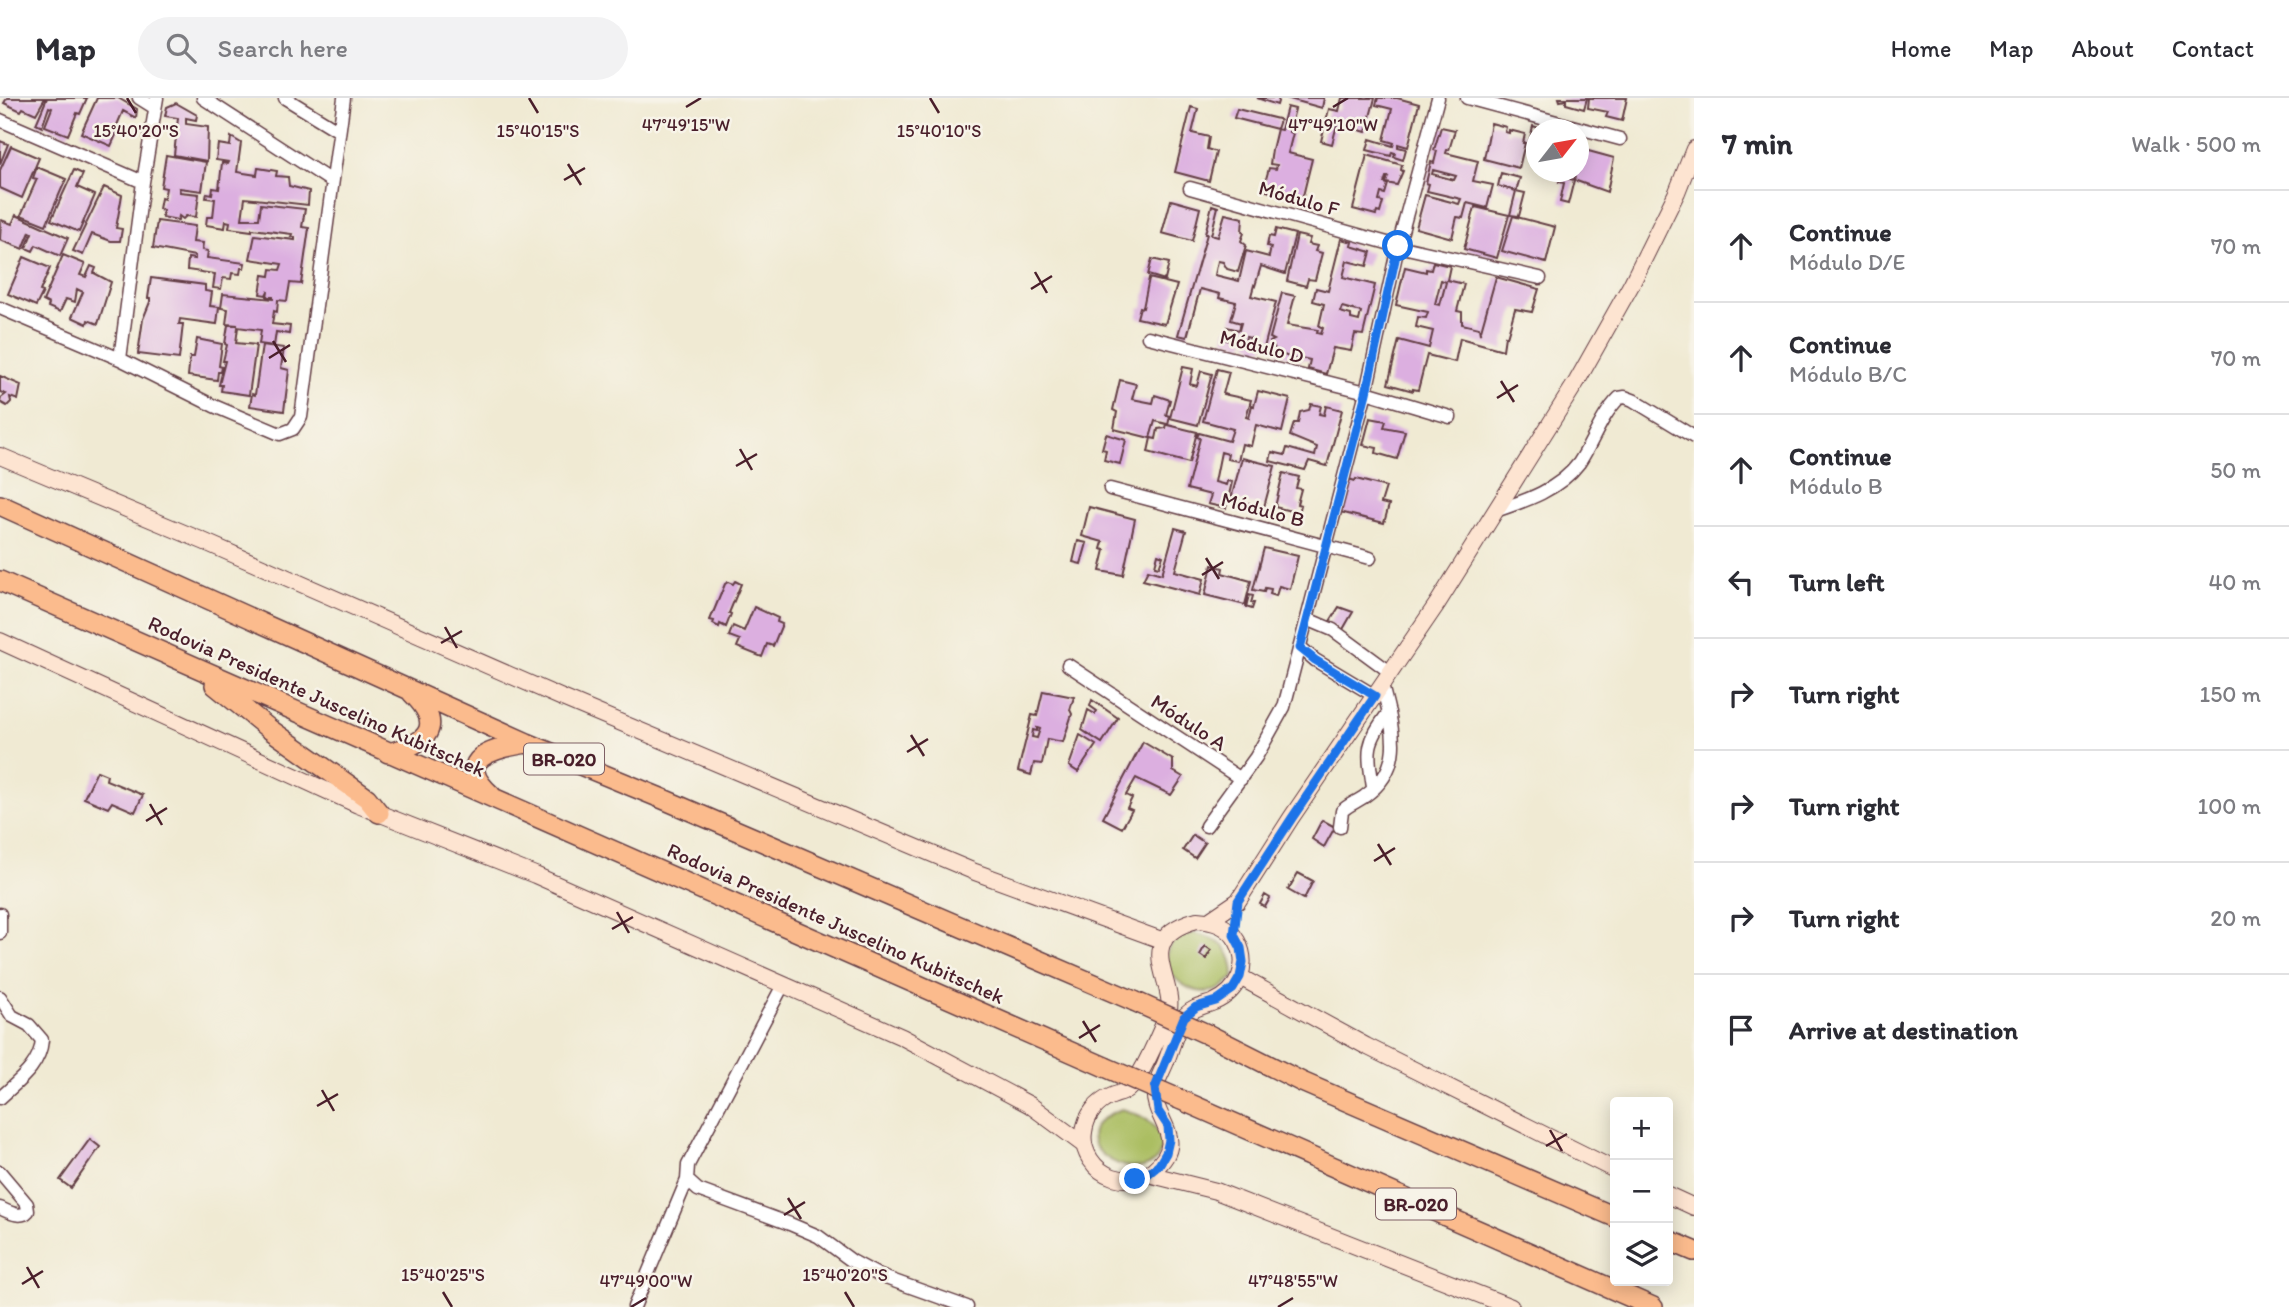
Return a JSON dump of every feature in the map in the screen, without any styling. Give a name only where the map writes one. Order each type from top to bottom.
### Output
[{"type":"highway","name":"Rodovia Presidente Juscelino Kubitschek","points":[[0,505],[527,743],[1134,1002],[1209,1035],[1302,1082],[1610,1215]]},
{"type":"highway","name":"Rodovia Presidente Juscelino Kubitschek","points":[[0,581],[1653,1307]]},
{"type":"highway","points":[[192,667],[268,727],[367,798],[379,813]]},
{"type":"highway","points":[[388,753],[424,740],[430,729],[430,717],[424,705],[407,688]]},
{"type":"highway","points":[[496,800],[479,782],[475,774],[476,764],[487,752],[527,743]]},
{"type":"highway","points":[[1673,1242],[1694,1251]]},
{"type":"main road","points":[[1210,920],[1238,901],[1437,604],[1577,381],[1631,285],[1677,192],[1694,149]]},
{"type":"main road","points":[[0,456],[975,872],[1164,941]]},
{"type":"main road","points":[[0,641],[379,813],[535,875],[902,1037],[1030,1105],[1084,1145]]},
{"type":"main road","points":[[1234,935],[1210,920],[1197,920],[1184,923],[1164,941],[1159,966],[1169,996],[1169,1012],[1137,1078],[1126,1091],[1109,1097],[1091,1112],[1083,1133],[1089,1158],[1097,1169],[1109,1176],[1122,1180],[1148,1174],[1159,1165],[1166,1153],[1168,1126],[1158,1111],[1155,1088],[1184,1017],[1196,1007],[1216,1001],[1233,989],[1240,977],[1242,955],[1234,935],[1238,901]]},
{"type":"main road","points":[[1240,977],[1366,1046],[1610,1168]]},
{"type":"main road","points":[[1148,1174],[1228,1195],[1511,1307]]},
{"type":"main road","points":[[1673,1198],[1694,1208]]},
{"type":"street","points":[[120,359],[156,103],[139,98]]},
{"type":"street","points":[[203,98],[331,181]]},
{"type":"street","points":[[285,98],[339,131]]},
{"type":"street","points":[[0,308],[120,359],[214,406],[279,434],[293,429],[301,417],[344,98]]},
{"type":"street","points":[[1370,558],[1326,546],[1366,393],[1398,246],[1438,98]]},
{"type":"street","points":[[1467,98],[1620,139]]},
{"type":"street","points":[[0,120],[143,182]]},
{"type":"street","name":"Módulo F","points":[[1190,188],[1398,246],[1540,278]]},
{"type":"street","name":"Módulo D","points":[[1148,337],[1450,417]]},
{"type":"street","points":[[1495,511],[1532,499],[1557,484],[1578,464],[1619,398],[1633,400],[1694,437]]},
{"type":"street","name":"Módulo B","points":[[1110,489],[1326,546],[1284,707],[1241,779]]},
{"type":"street","points":[[1307,619],[1333,630],[1382,684],[1395,745],[1383,778],[1365,796],[1342,811],[1340,827]]},
{"type":"street","points":[[1300,648],[1315,660],[1382,684]]},
{"type":"street","name":"Módulo A","points":[[1068,665],[1241,779]]},
{"type":"street","points":[[1373,788],[1369,752],[1372,735],[1389,712]]},
{"type":"street","points":[[1206,826],[1241,779]]},
{"type":"street","points":[[0,914],[0,933]]},
{"type":"street","points":[[634,1307],[687,1180],[688,1165],[783,985]]},
{"type":"street","points":[[0,997],[12,1016],[29,1025],[41,1040],[41,1054],[27,1073],[0,1098]]},
{"type":"street","points":[[0,1172],[27,1205],[28,1210],[19,1215],[0,1208]]},
{"type":"street","points":[[687,1180],[698,1191],[818,1236],[852,1261],[880,1276],[967,1307]]},
{"type":"green space","points":[[1193,933],[1210,938],[1223,946],[1231,959],[1234,977],[1217,990],[1203,992],[1189,988],[1178,981],[1170,971],[1168,949],[1177,940]]},
{"type":"green space","points":[[1122,1109],[1148,1121],[1159,1134],[1161,1151],[1149,1165],[1137,1168],[1110,1160],[1100,1152],[1093,1141],[1093,1130],[1102,1119]]},
{"type":"building","points":[[7,98],[45,98],[36,114],[4,103]]},
{"type":"building","points":[[47,98],[87,98],[68,135],[45,126],[52,108],[49,107],[42,127],[36,124]]},
{"type":"building","points":[[97,98],[118,98],[137,109],[136,118],[123,111],[111,146],[81,133]]},
{"type":"building","points":[[1257,98],[1279,98],[1277,105]]},
{"type":"building","points":[[1286,98],[1324,98],[1322,108]]},
{"type":"building","points":[[1342,98],[1375,98],[1366,132],[1356,129],[1357,126],[1338,121],[1332,144],[1321,141],[1329,109],[1339,111]]},
{"type":"building","points":[[1378,98],[1397,98],[1419,104],[1408,147],[1398,144],[1398,147],[1406,149],[1403,160],[1394,157],[1395,153],[1392,152],[1391,156],[1367,150],[1370,139],[1393,146],[1394,143],[1384,140],[1392,109],[1376,105]]},
{"type":"building","points":[[1559,98],[1587,98],[1584,109],[1566,104],[1566,100],[1560,101]]},
{"type":"building","points":[[1589,98],[1627,98],[1622,121],[1606,117],[1608,112],[1588,108]]},
{"type":"building","points":[[176,103],[197,115],[196,120],[186,118],[186,124],[208,127],[207,161],[174,155],[178,118],[165,116],[167,107]]},
{"type":"building","points":[[1191,107],[1198,109],[1192,133],[1209,137],[1207,149],[1216,152],[1209,181],[1175,172]]},
{"type":"building","points":[[1287,107],[1295,109],[1289,132],[1293,133],[1288,153],[1312,159],[1302,200],[1263,190],[1269,168],[1276,169],[1277,165],[1270,164],[1272,150],[1277,129],[1281,130]]},
{"type":"building","points":[[1237,109],[1280,120],[1277,129],[1234,118]]},
{"type":"building","points":[[1491,123],[1506,127],[1505,132],[1509,133],[1509,130],[1525,134],[1519,168],[1484,159]]},
{"type":"building","points":[[1441,127],[1455,130],[1446,153],[1478,161],[1473,181],[1493,185],[1487,208],[1467,203],[1463,218],[1457,217],[1452,238],[1416,228],[1425,195],[1459,204],[1461,199],[1427,191],[1431,162],[1434,163],[1437,151],[1434,150]],"holes":[[[1433,170],[1456,176],[1454,180],[1432,174]]]},
{"type":"building","points":[[231,137],[241,143],[237,172],[257,175],[258,168],[277,171],[276,176],[288,177],[289,186],[309,191],[308,205],[245,198],[242,219],[259,219],[261,204],[305,209],[302,227],[309,228],[301,284],[290,283],[287,301],[278,300],[277,312],[274,311],[272,324],[290,326],[289,334],[276,332],[274,346],[259,344],[261,330],[238,327],[236,343],[256,345],[249,395],[221,391],[222,385],[219,385],[225,361],[228,325],[238,325],[226,324],[228,309],[221,308],[223,294],[273,299],[267,297],[268,291],[266,295],[260,294],[263,275],[270,276],[271,269],[280,270],[282,264],[250,259],[255,235],[295,240],[295,237],[291,237],[292,234],[229,228],[230,222],[226,221],[225,228],[206,225],[207,217],[213,217],[215,199],[206,198],[207,193],[212,194],[213,188],[219,189],[222,163],[229,162],[216,160],[218,144],[230,146]]},
{"type":"building","points":[[0,141],[8,144],[0,164]]},
{"type":"building","points":[[11,146],[39,158],[22,198],[0,188],[0,170]]},
{"type":"building","points":[[1589,151],[1614,158],[1607,192],[1580,182],[1589,182]]},
{"type":"building","points":[[166,155],[206,162],[202,191],[179,188],[180,192],[199,194],[196,217],[186,216],[183,219],[179,216],[178,220],[162,217],[163,210],[159,209],[166,188],[161,187]]},
{"type":"building","points":[[1367,155],[1402,165],[1403,171],[1397,185],[1386,183],[1386,177],[1384,183],[1388,184],[1385,194],[1381,193],[1379,201],[1383,202],[1380,213],[1377,212],[1376,215],[1353,209]]},
{"type":"building","points":[[37,167],[66,179],[46,225],[21,215],[37,179],[33,178]]},
{"type":"building","points":[[74,170],[83,174],[77,187],[95,195],[79,232],[51,220]]},
{"type":"building","points":[[1501,173],[1520,178],[1516,191],[1498,186]]},
{"type":"building","points":[[1559,182],[1574,182],[1568,204],[1560,202],[1564,183]]},
{"type":"building","points":[[104,187],[122,195],[116,228],[122,229],[120,241],[111,241],[92,234],[83,255],[73,251]]},
{"type":"building","points":[[1516,191],[1525,193],[1519,216],[1510,215]]},
{"type":"building","points":[[1171,200],[1200,208],[1192,241],[1162,233]]},
{"type":"building","points":[[1212,205],[1218,207],[1211,235],[1218,237],[1225,214],[1243,218],[1244,233],[1241,241],[1246,245],[1238,272],[1227,269],[1223,262],[1218,261],[1215,275],[1239,281],[1246,251],[1269,257],[1269,236],[1274,237],[1276,229],[1295,234],[1285,274],[1261,266],[1254,285],[1251,296],[1276,302],[1264,348],[1260,347],[1259,351],[1252,349],[1253,345],[1248,343],[1250,338],[1246,337],[1244,345],[1224,339],[1227,327],[1239,330],[1241,323],[1231,320],[1236,302],[1200,289],[1187,337],[1178,335],[1207,234]]},
{"type":"building","points":[[1475,207],[1509,215],[1497,258],[1464,249]]},
{"type":"building","points":[[16,215],[68,238],[60,256],[36,245],[33,251],[26,248],[32,233],[30,232],[23,249],[0,240],[1,220],[12,224]]},
{"type":"building","points":[[1513,216],[1555,227],[1546,263],[1502,251]]},
{"type":"building","points":[[157,221],[195,226],[193,242],[203,243],[202,250],[208,251],[207,258],[245,263],[244,268],[241,268],[240,274],[232,273],[231,279],[223,278],[221,289],[213,288],[215,274],[187,270],[188,258],[195,259],[195,256],[153,248]]},
{"type":"building","points":[[1297,235],[1310,238],[1308,244],[1317,246],[1315,251],[1322,253],[1315,280],[1308,279],[1306,286],[1287,281]]},
{"type":"building","points":[[1341,239],[1352,242],[1351,246],[1371,252],[1367,266],[1347,261],[1343,277],[1375,285],[1363,335],[1355,334],[1351,351],[1333,348],[1326,374],[1308,369],[1310,360],[1301,358],[1300,361],[1278,353],[1270,342],[1274,340],[1270,338],[1282,293],[1295,296],[1287,325],[1318,330],[1317,333],[1321,334],[1323,328],[1319,326],[1324,304],[1313,301],[1316,288],[1328,291]],"holes":[[[1342,307],[1361,312],[1359,321],[1340,312]]]},
{"type":"building","points":[[63,255],[85,264],[80,275],[86,277],[91,266],[96,268],[94,273],[111,282],[98,324],[88,320],[87,324],[72,317],[83,292],[77,289],[75,302],[66,299],[60,312],[48,307],[49,304],[43,301]]},
{"type":"building","points":[[24,257],[50,268],[36,306],[8,294]]},
{"type":"building","points":[[1152,259],[1169,263],[1165,280],[1148,275]]},
{"type":"building","points":[[1433,262],[1450,266],[1447,280],[1464,284],[1457,311],[1462,312],[1462,324],[1479,328],[1480,334],[1496,277],[1539,289],[1532,312],[1515,309],[1503,350],[1460,338],[1455,362],[1427,355],[1418,390],[1413,391],[1388,384],[1399,340],[1429,348],[1433,331],[1416,327],[1418,317],[1426,318],[1428,312],[1396,305],[1405,267],[1426,272],[1426,269],[1431,270]],"holes":[[[1441,280],[1446,282],[1440,305],[1435,304]]]},
{"type":"building","points":[[151,278],[205,285],[205,291],[212,292],[210,306],[219,307],[217,324],[180,319],[179,324],[183,324],[179,359],[138,354],[143,319],[150,302],[148,298]]},
{"type":"building","points":[[1149,278],[1177,285],[1165,324],[1137,318],[1140,307],[1143,308]]},
{"type":"building","points":[[197,339],[222,344],[219,366],[222,367],[217,380],[188,376],[190,357],[194,357]]},
{"type":"building","points":[[262,345],[284,348],[281,368],[289,370],[284,411],[250,406],[252,394],[255,395]]},
{"type":"building","points":[[1183,367],[1193,369],[1190,384],[1197,386],[1201,371],[1212,374],[1198,425],[1170,418]]},
{"type":"building","points":[[1217,369],[1229,372],[1223,394],[1251,400],[1246,417],[1249,418],[1258,391],[1290,399],[1282,432],[1256,425],[1251,446],[1242,444],[1238,461],[1227,459],[1228,454],[1221,452],[1215,482],[1226,485],[1227,481],[1232,482],[1226,508],[1208,504],[1211,495],[1187,489],[1199,433],[1229,441],[1233,429],[1203,421]]},
{"type":"building","points":[[0,376],[21,385],[18,400],[10,397],[11,402],[7,406],[0,402],[6,394],[0,392]]},
{"type":"building","points":[[1120,380],[1136,384],[1132,399],[1153,403],[1155,395],[1170,400],[1166,415],[1170,416],[1168,425],[1197,432],[1189,463],[1148,452],[1151,438],[1156,439],[1158,429],[1166,428],[1167,424],[1155,421],[1150,438],[1114,429],[1117,412],[1113,410]]},
{"type":"building","points":[[1311,404],[1321,406],[1319,414],[1324,415],[1326,406],[1342,410],[1327,466],[1309,461],[1305,470],[1270,461],[1272,452],[1285,455],[1287,448],[1315,456],[1317,447],[1290,436],[1294,423],[1298,423],[1300,412],[1309,410]]},
{"type":"building","points":[[1370,418],[1386,421],[1384,427],[1405,431],[1397,459],[1376,453],[1377,448],[1363,445]]},
{"type":"building","points":[[1106,434],[1126,440],[1120,464],[1104,460],[1106,450],[1102,449]]},
{"type":"building","points":[[1242,458],[1275,466],[1264,507],[1231,499]]},
{"type":"building","points":[[1283,473],[1299,477],[1296,488],[1301,489],[1297,504],[1301,505],[1299,513],[1275,507]]},
{"type":"building","points":[[1349,479],[1386,487],[1381,503],[1389,505],[1384,523],[1340,512]]},
{"type":"building","points":[[1089,507],[1135,519],[1123,575],[1100,571],[1105,550],[1101,549],[1103,542],[1082,536]]},
{"type":"building","points":[[1175,528],[1186,531],[1175,571],[1204,579],[1200,595],[1143,580],[1148,570],[1162,574]]},
{"type":"building","points":[[1078,541],[1087,543],[1081,564],[1073,562]]},
{"type":"building","points":[[1264,548],[1298,556],[1290,589],[1279,586],[1276,596],[1270,594],[1271,589],[1265,588],[1264,592],[1253,590]]},
{"type":"building","points":[[1158,554],[1163,556],[1159,567],[1155,566]]},
{"type":"building","points":[[1212,565],[1223,568],[1222,573],[1251,581],[1245,605],[1205,595]]},
{"type":"building","points":[[735,581],[741,584],[729,613],[731,614],[726,627],[720,624],[719,627],[710,620],[725,584],[733,584]]},
{"type":"building","points":[[1249,595],[1253,596],[1252,609],[1246,607]]},
{"type":"building","points":[[754,607],[778,618],[777,622],[782,624],[773,646],[767,644],[762,657],[737,647],[740,640],[729,636],[733,626],[744,631]]},
{"type":"building","points":[[1339,607],[1353,612],[1342,631],[1329,623]]},
{"type":"building","points":[[1043,691],[1074,697],[1063,742],[1047,739],[1042,764],[1034,763],[1031,775],[1018,771],[1032,715],[1037,716]],"holes":[[[1040,729],[1037,738],[1032,737],[1033,730]]]},
{"type":"building","points":[[1092,700],[1118,718],[1102,743],[1082,730],[1088,710],[1095,714],[1097,711],[1090,706]]},
{"type":"building","points":[[1080,735],[1096,745],[1078,772],[1069,766]]},
{"type":"building","points":[[1143,742],[1173,760],[1173,771],[1183,777],[1171,795],[1136,778],[1126,795],[1132,798],[1127,808],[1132,810],[1122,828],[1103,818]]},
{"type":"building","points":[[97,771],[107,775],[106,780],[143,795],[135,812],[112,802],[108,808],[84,798]]},
{"type":"building","points":[[1322,820],[1335,827],[1324,847],[1312,839]]},
{"type":"building","points":[[1193,835],[1205,843],[1195,858],[1183,850]]},
{"type":"building","points":[[1298,873],[1313,881],[1304,899],[1288,890]]},
{"type":"building","points":[[1265,895],[1270,898],[1265,907],[1260,904]]},
{"type":"building","points":[[1205,946],[1211,950],[1206,959],[1200,955]]},
{"type":"building","points":[[90,1139],[100,1147],[71,1188],[60,1180]]},
{"type":"route","points":[[1135,1179],[1148,1174],[1159,1165],[1166,1153],[1168,1126],[1158,1111],[1155,1088],[1184,1017],[1196,1007],[1216,1001],[1233,989],[1240,977],[1243,962],[1241,948],[1234,935],[1238,901],[1375,696],[1300,648],[1366,393],[1398,246]]}]
